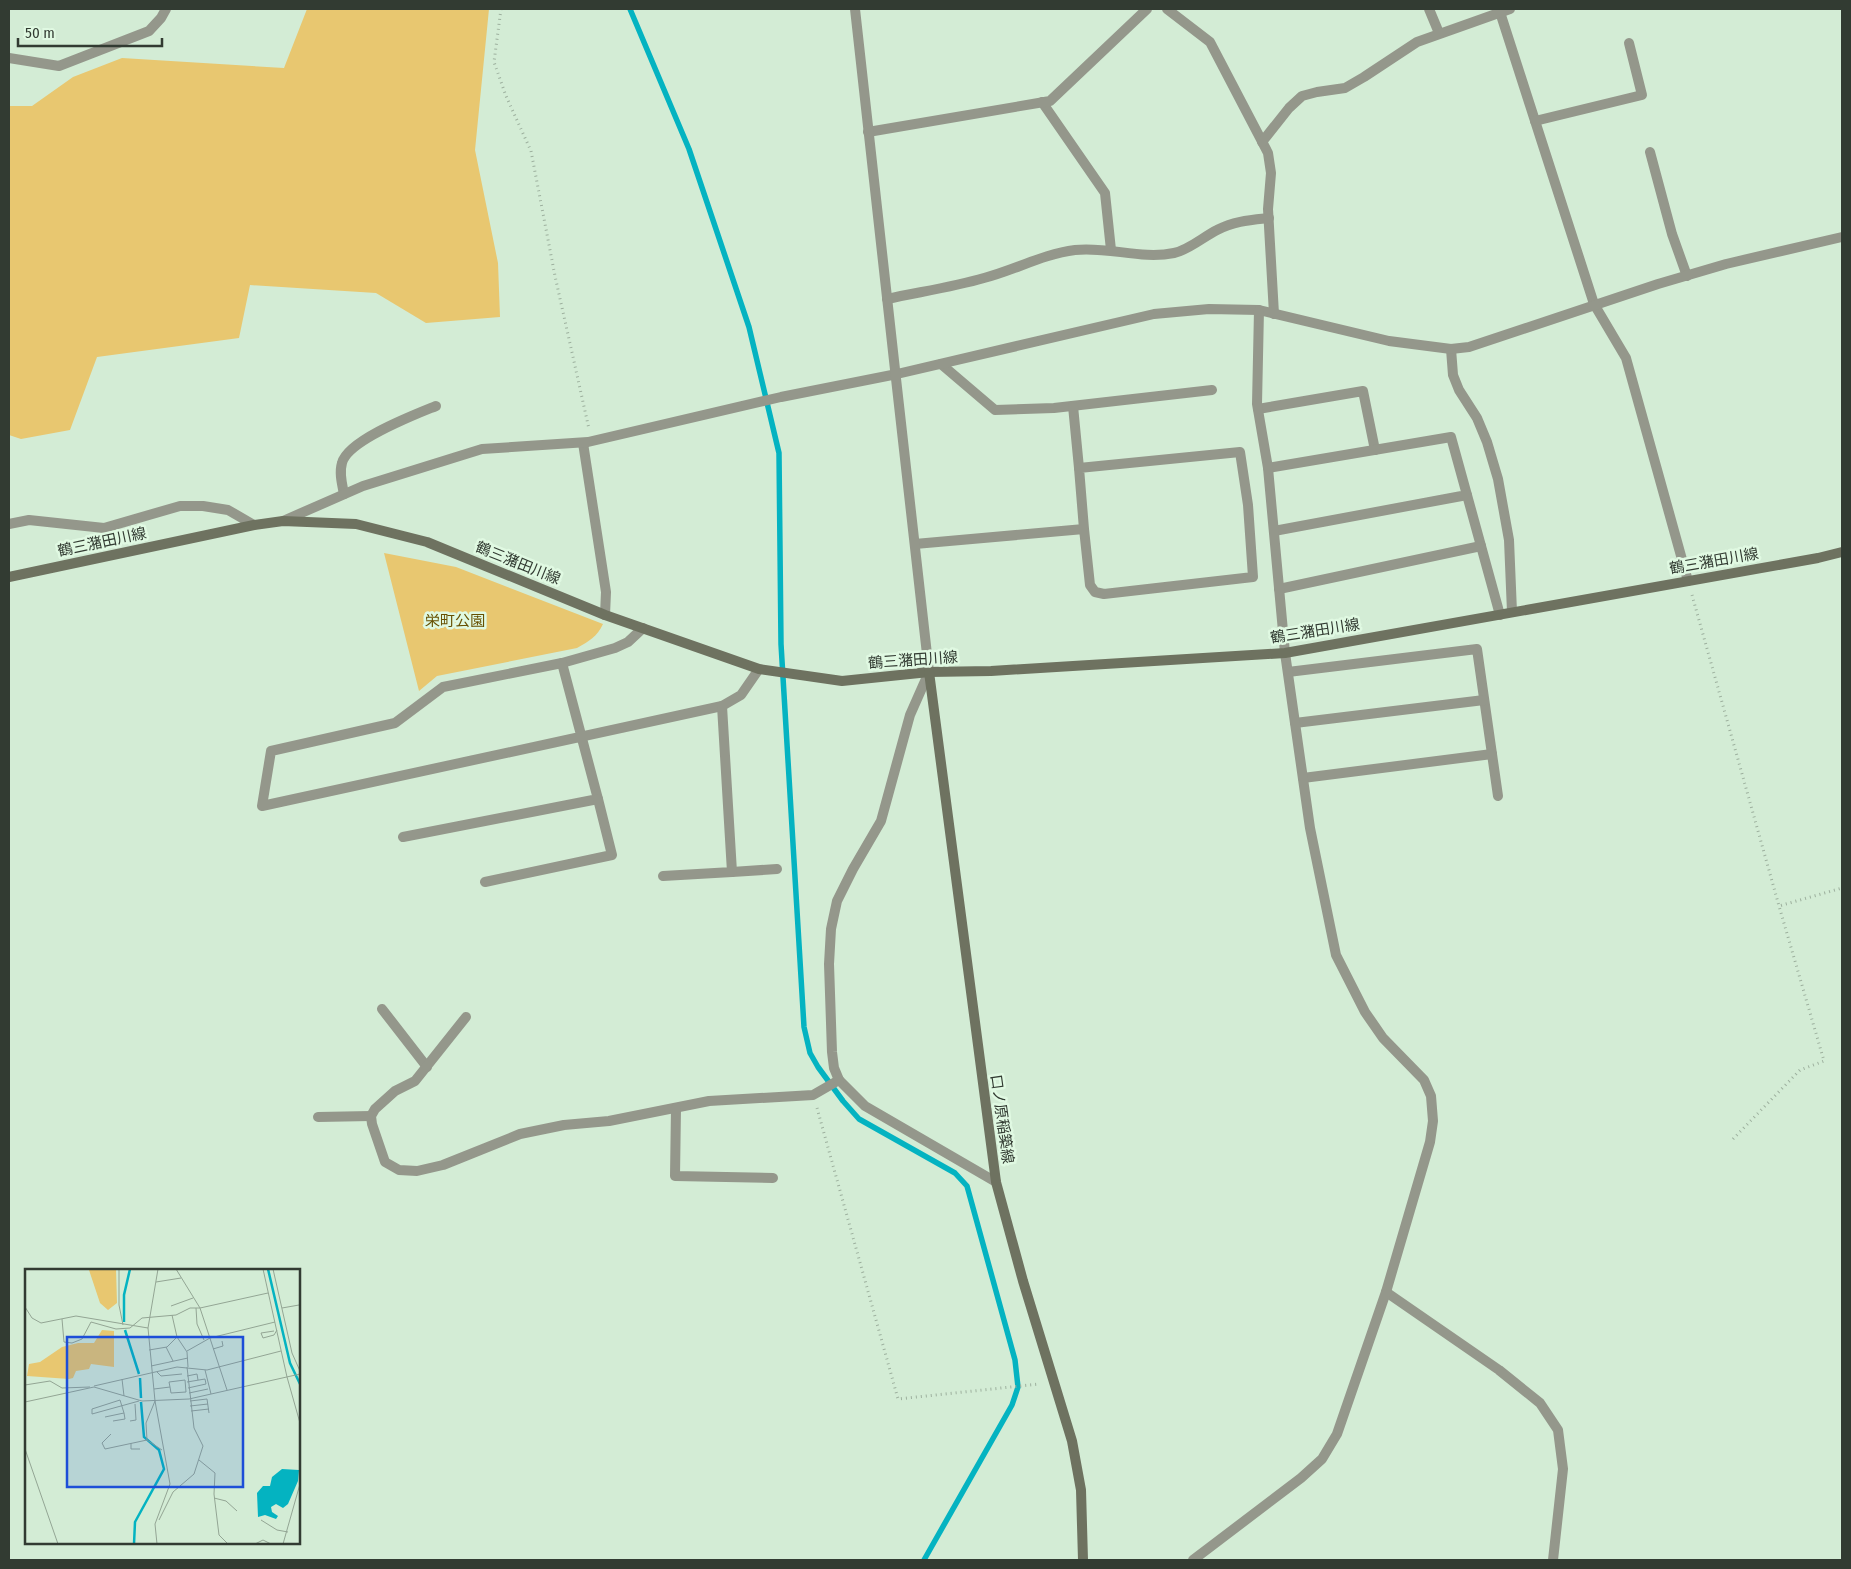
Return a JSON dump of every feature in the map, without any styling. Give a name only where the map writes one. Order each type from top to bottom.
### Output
[{"type":"main road","name":"鶴三潴田川線","points":[[9,577],[254,525],[283,521],[356,524],[427,542],[605,615],[759,669],[842,681],[929,672],[1000,670],[1285,653],[1818,558],[1842,552]]},
{"type":"main road","name":"口ノ原稲築線","points":[[929,672],[996,1182],[1023,1282],[1072,1441],[1081,1490],[1083,1560]]},
{"type":"street","points":[[9,58],[59,66],[149,31],[161,18],[166,9]]},
{"type":"street","points":[[855,9],[929,672],[910,715],[881,821],[852,868],[837,901],[831,929],[829,964],[832,1052],[834,1068],[839,1080],[864,1106],[996,1182]]},
{"type":"street","points":[[868,132],[1050,101],[1147,9]]},
{"type":"street","points":[[1167,9],[1210,42],[1268,153],[1271,173],[1268,218],[1274,314]]},
{"type":"street","points":[[1429,9],[1439,34]]},
{"type":"street","points":[[1262,142],[1289,108],[1302,96],[1345,88],[1417,42],[1499,10],[1510,9]]},
{"type":"street","points":[[1499,10],[1594,304],[1626,358],[1688,581]]},
{"type":"street","points":[[1535,121],[1642,94],[1630,43]]},
{"type":"street","points":[[1042,102],[1105,193],[1111,250]]},
{"type":"street","points":[[1650,152],[1672,234],[1687,276]]},
{"type":"street","points":[[887,299],[984,278],[1046,256],[1065,252],[1102,248],[1146,255],[1175,253],[1230,224],[1242,220],[1268,218]]},
{"type":"street","points":[[283,521],[363,486],[482,449],[587,442],[781,397],[897,374],[1154,314],[1209,310],[1259,310],[1389,340],[1451,350],[1469,347],[1594,304],[1726,264],[1842,236]]},
{"type":"street","points":[[1193,1560],[1302,1478],[1322,1459],[1337,1434],[1386,1292],[1430,1142],[1433,1121],[1431,1096],[1424,1080],[1379,1031],[1365,1012],[1336,955],[1310,828],[1285,653],[1268,468],[1258,409],[1259,310]]},
{"type":"street","points":[[1451,350],[1453,375],[1459,390],[1477,418],[1487,442],[1498,479],[1505,512],[1508,540],[1512,612]]},
{"type":"street","points":[[940,364],[995,410],[1073,406],[1212,390]]},
{"type":"street","points":[[1258,409],[1363,391],[1375,450]]},
{"type":"street","points":[[344,494],[341,472],[342,461],[353,448],[369,436],[436,406]]},
{"type":"street","points":[[1073,406],[1090,584],[1096,592],[1104,594],[1253,577],[1248,505],[1240,452],[1079,468]]},
{"type":"street","points":[[1268,468],[1451,437],[1500,615]]},
{"type":"street","points":[[587,442],[606,592],[605,615]]},
{"type":"street","points":[[1274,531],[1467,495]]},
{"type":"street","points":[[9,524],[29,520],[104,528],[180,506],[203,506],[228,510],[254,525]]},
{"type":"street","points":[[915,544],[1084,529]]},
{"type":"street","points":[[1279,589],[1481,546]]},
{"type":"street","points":[[643,628],[628,642],[616,648],[562,663],[443,687],[395,723],[271,751],[262,806],[582,738],[722,706],[741,695],[759,669]]},
{"type":"street","points":[[1288,672],[1477,648],[1498,796]]},
{"type":"street","points":[[485,882],[612,855],[562,663]]},
{"type":"street","points":[[1295,723],[1484,700]]},
{"type":"street","points":[[722,706],[732,872]]},
{"type":"street","points":[[1303,778],[1492,754]]},
{"type":"street","points":[[403,837],[598,799]]},
{"type":"street","points":[[663,876],[777,869]]},
{"type":"street","points":[[382,1009],[427,1067]]},
{"type":"street","points":[[466,1017],[415,1081],[395,1092],[375,1109],[371,1116],[385,1162],[399,1170],[417,1171],[443,1165],[520,1134],[564,1125],[609,1121],[709,1101],[813,1095],[839,1080]]},
{"type":"street","points":[[676,1108],[675,1176],[773,1178]]},
{"type":"street","points":[[318,1117],[371,1116]]},
{"type":"street","points":[[1386,1292],[1499,1370],[1540,1403],[1558,1430],[1563,1470],[1553,1560]]},
{"type":"path","points":[[501,9],[494,62],[506,96],[532,151],[587,442]]},
{"type":"path","points":[[1688,581],[1778,906],[1824,1061],[1800,1070],[1733,1139]]},
{"type":"path","points":[[1778,906],[1842,888]]},
{"type":"path","points":[[813,1095],[898,1399],[1055,1382]]},
{"type":"green space","points":[[307,9],[489,9],[475,150],[498,263],[500,317],[426,323],[376,293],[250,285],[239,338],[97,357],[70,430],[21,439],[9,435],[9,106],[32,106],[73,77],[122,58],[284,68]]},
{"type":"green space","name":"栄町公園","points":[[384,553],[456,567],[603,624],[589,641],[577,648],[437,676],[419,691]]},
{"type":"waterway","points":[[630,9],[689,149],[749,327],[779,453],[781,644],[804,1027],[810,1053],[843,1101],[859,1119],[955,1173],[967,1186],[1015,1360],[1018,1387],[1012,1405],[924,1560]]}]
